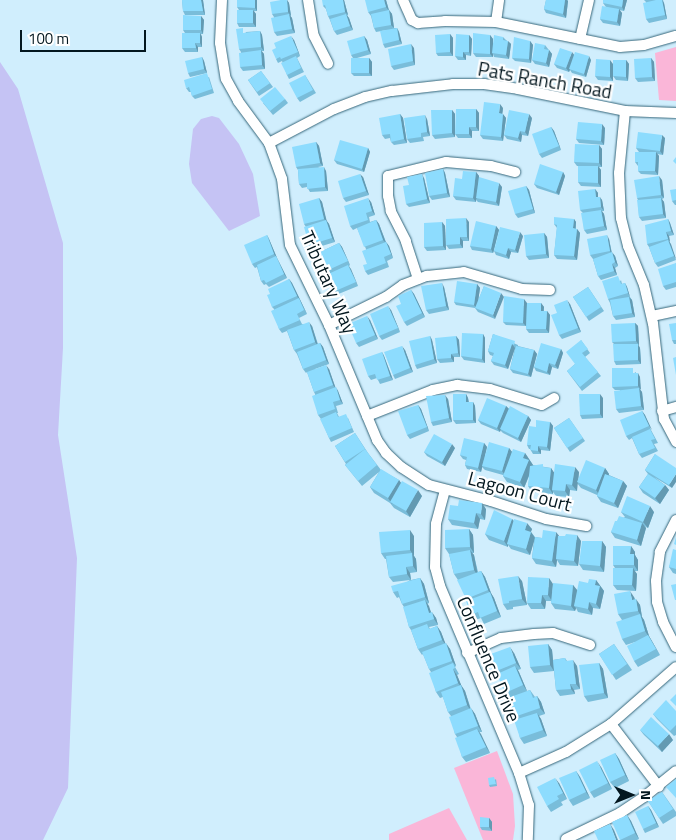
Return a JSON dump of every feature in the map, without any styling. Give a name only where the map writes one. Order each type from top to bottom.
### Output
[{"type":"street","name":"Tributary Way","points":[[222,0],[220,43],[226,78],[238,101],[269,142],[282,178],[290,245],[329,325],[377,440],[386,454],[414,476],[429,486],[445,490]]},
{"type":"street","points":[[308,0],[314,36],[328,64]]},
{"type":"street","points":[[403,0],[412,20],[418,23],[445,21],[496,22],[620,47],[644,46],[676,36]]},
{"type":"street","points":[[496,22],[499,0]]},
{"type":"street","points":[[580,39],[589,0]]},
{"type":"street","name":"Pats Ranch Road","points":[[269,142],[365,97],[422,86],[484,84],[624,111],[676,113]]},
{"type":"street","points":[[624,111],[620,173],[621,218],[652,316],[657,348],[662,411],[676,442]]},
{"type":"street","points":[[418,279],[406,242],[391,211],[388,196],[388,176],[446,162],[491,166],[515,172]]},
{"type":"street","points":[[329,325],[418,279],[464,272],[522,289],[550,290]]},
{"type":"street","points":[[652,316],[676,311]]},
{"type":"street","points":[[367,416],[433,390],[457,385],[490,389],[542,405],[554,398]]},
{"type":"street","points":[[662,411],[676,407]]},
{"type":"street","name":"Lagoon Court","points":[[445,490],[491,501],[546,520],[586,526]]},
{"type":"street","name":"Confluence Drive","points":[[445,490],[436,524],[435,567],[440,586],[519,773],[529,805],[528,840]]},
{"type":"street","points":[[676,520],[660,552],[656,581],[657,602],[663,622],[676,647]]},
{"type":"street","points":[[467,652],[501,638],[553,633],[590,646]]},
{"type":"street","points":[[519,773],[574,747],[611,724],[676,667]]},
{"type":"street","points":[[611,724],[659,787]]},
{"type":"street","points":[[566,839],[620,812],[659,787],[676,771]]},
{"type":"shaded area","points":[[676,47],[676,101],[659,100],[655,53]]},
{"type":"shaded area","points":[[497,751],[513,794],[515,826],[513,840],[483,840],[454,768]]},
{"type":"shaded area","points":[[449,808],[467,840],[389,840],[389,834]]},
{"type":"water","points":[[0,62],[18,89],[63,243],[63,348],[58,435],[77,558],[68,788],[43,840],[0,840]]},
{"type":"water","points":[[212,116],[219,118],[239,144],[253,174],[260,216],[229,231],[192,183],[189,164],[193,129],[201,119]]},
{"type":"building","points":[[182,0],[201,0],[203,11],[183,11]]},
{"type":"building","points":[[237,0],[255,0],[255,8],[237,7]]},
{"type":"building","points":[[287,0],[288,12],[272,14],[270,2]]},
{"type":"building","points":[[322,0],[343,0],[345,12],[328,16]]},
{"type":"building","points":[[365,0],[384,0],[386,7],[368,12]]},
{"type":"building","points":[[546,0],[565,0],[563,14],[544,9]]},
{"type":"building","points":[[603,0],[623,0],[622,7],[603,3]]},
{"type":"building","points":[[662,0],[665,15],[646,19],[643,3]]},
{"type":"building","points":[[602,6],[619,9],[617,22],[600,19]]},
{"type":"building","points":[[237,10],[253,10],[253,23],[237,23]]},
{"type":"building","points":[[389,10],[391,25],[374,28],[371,14]]},
{"type":"building","points":[[289,14],[292,29],[274,32],[271,18]]},
{"type":"building","points":[[346,14],[350,26],[334,31],[330,19]]},
{"type":"building","points":[[183,15],[201,16],[201,30],[183,30]]},
{"type":"building","points":[[243,28],[243,33],[260,31],[261,47],[239,49],[236,29]]},
{"type":"building","points":[[397,28],[399,40],[383,44],[380,31]]},
{"type":"building","points":[[182,33],[200,33],[200,43],[195,43],[196,48],[182,48]]},
{"type":"building","points":[[473,33],[490,35],[490,54],[473,53]]},
{"type":"building","points":[[450,34],[450,52],[436,53],[435,35]]},
{"type":"building","points":[[456,34],[469,35],[469,52],[463,52],[463,57],[455,56]]},
{"type":"building","points":[[494,35],[503,37],[503,40],[508,41],[506,55],[492,53]]},
{"type":"building","points":[[291,36],[298,52],[281,59],[280,57],[276,59],[272,50],[276,48],[274,43]]},
{"type":"building","points":[[364,36],[368,50],[351,55],[347,41]]},
{"type":"building","points":[[514,37],[530,41],[529,59],[512,58]]},
{"type":"building","points":[[535,43],[545,45],[544,49],[549,50],[546,63],[532,60]]},
{"type":"building","points":[[411,44],[413,61],[391,66],[388,49]]},
{"type":"building","points":[[560,48],[572,52],[566,68],[554,64]]},
{"type":"building","points":[[261,50],[262,65],[240,67],[239,53]]},
{"type":"building","points":[[575,52],[589,56],[584,74],[569,69]]},
{"type":"building","points":[[296,56],[301,68],[287,75],[281,63]]},
{"type":"building","points":[[202,57],[204,69],[188,73],[185,61]]},
{"type":"building","points":[[351,58],[369,58],[369,73],[351,73]]},
{"type":"building","points":[[651,58],[652,77],[635,78],[634,59]]},
{"type":"building","points":[[596,59],[610,60],[610,77],[595,76]]},
{"type":"building","points":[[613,60],[626,60],[626,77],[613,76]]},
{"type":"building","points":[[261,71],[270,83],[257,92],[248,80]]},
{"type":"building","points":[[207,73],[212,89],[192,96],[189,87],[186,88],[184,80]]},
{"type":"building","points":[[305,75],[313,90],[297,98],[289,83]]},
{"type":"building","points":[[275,87],[285,99],[270,111],[260,99]]},
{"type":"building","points":[[484,102],[500,104],[499,113],[503,114],[501,137],[480,135]]},
{"type":"building","points":[[456,109],[476,109],[476,127],[469,127],[469,134],[455,134]]},
{"type":"building","points":[[431,110],[452,110],[452,133],[432,135]]},
{"type":"building","points":[[509,110],[529,114],[525,132],[520,131],[518,138],[504,135]]},
{"type":"building","points":[[400,114],[404,139],[391,142],[390,134],[382,135],[379,118]]},
{"type":"building","points":[[425,115],[427,132],[421,133],[421,137],[407,139],[404,118]]},
{"type":"building","points":[[578,122],[602,124],[601,141],[576,139]]},
{"type":"building","points":[[551,127],[559,146],[539,154],[532,134]]},
{"type":"building","points":[[638,132],[662,135],[660,151],[636,148]]},
{"type":"building","points":[[340,140],[368,148],[362,169],[334,160]]},
{"type":"building","points":[[316,142],[320,163],[296,167],[292,147]]},
{"type":"building","points":[[575,144],[599,145],[599,163],[574,162]]},
{"type":"building","points":[[635,152],[656,152],[655,171],[638,171],[638,162],[635,162]]},
{"type":"building","points":[[540,164],[563,172],[556,192],[534,184]]},
{"type":"building","points":[[578,166],[598,166],[598,183],[578,182]]},
{"type":"building","points":[[324,167],[325,187],[307,189],[307,183],[299,184],[298,169]]},
{"type":"building","points":[[443,169],[447,193],[429,196],[425,173]]},
{"type":"building","points":[[463,171],[476,172],[473,198],[453,196],[455,178],[462,179]]},
{"type":"building","points":[[360,174],[366,191],[343,198],[338,181]]},
{"type":"building","points":[[422,174],[427,199],[406,204],[403,186],[409,185],[407,177]]},
{"type":"building","points":[[659,176],[661,195],[637,198],[634,180]]},
{"type":"building","points":[[479,177],[499,183],[496,202],[476,198]]},
{"type":"building","points":[[526,186],[533,209],[515,214],[508,191]]},
{"type":"building","points":[[595,189],[596,197],[600,197],[601,207],[580,210],[578,191]]},
{"type":"building","points":[[676,189],[676,200],[672,201],[670,190]]},
{"type":"building","points":[[319,198],[324,219],[304,224],[299,204]]},
{"type":"building","points":[[368,198],[372,211],[366,213],[368,220],[350,226],[344,206]]},
{"type":"building","points":[[661,198],[663,214],[639,217],[637,200]]},
{"type":"building","points":[[601,210],[604,226],[584,230],[581,213]]},
{"type":"building","points":[[554,217],[574,219],[573,228],[577,229],[574,256],[554,255],[557,225],[554,224]]},
{"type":"building","points":[[466,218],[467,237],[460,237],[460,244],[446,245],[446,219]]},
{"type":"building","points":[[668,219],[671,231],[666,232],[668,239],[647,244],[645,225]]},
{"type":"building","points":[[326,220],[332,238],[309,245],[304,227]]},
{"type":"building","points":[[376,220],[383,240],[364,247],[357,228]]},
{"type":"building","points":[[476,221],[496,226],[491,249],[470,246]]},
{"type":"building","points":[[442,222],[443,246],[424,247],[424,223]]},
{"type":"building","points":[[500,227],[520,232],[515,250],[508,248],[506,255],[494,251]]},
{"type":"building","points":[[544,233],[546,254],[526,256],[524,235]]},
{"type":"building","points":[[267,235],[274,254],[252,264],[244,245]]},
{"type":"building","points":[[607,235],[610,251],[590,255],[587,239]]},
{"type":"building","points":[[668,240],[674,256],[655,263],[649,247]]},
{"type":"building","points":[[386,242],[391,254],[384,257],[386,263],[365,271],[363,265],[367,264],[362,251]]},
{"type":"building","points":[[339,243],[348,261],[326,271],[316,254]]},
{"type":"building","points":[[612,252],[615,262],[612,264],[614,271],[598,276],[593,259]]},
{"type":"building","points":[[276,256],[284,274],[266,283],[264,280],[261,281],[257,265]]},
{"type":"building","points":[[676,263],[676,282],[663,286],[658,269]]},
{"type":"building","points":[[348,265],[356,282],[333,292],[326,275]]},
{"type":"building","points":[[618,276],[621,284],[625,283],[628,293],[608,299],[602,281]]},
{"type":"building","points":[[289,279],[297,296],[272,307],[267,295],[270,294],[268,289]]},
{"type":"building","points":[[457,281],[477,284],[474,305],[454,302]]},
{"type":"building","points":[[442,283],[446,306],[426,310],[421,286]]},
{"type":"building","points":[[484,286],[501,293],[493,315],[475,308]]},
{"type":"building","points":[[588,287],[601,307],[586,317],[573,297]]},
{"type":"building","points":[[411,290],[422,313],[404,322],[396,306],[401,304],[398,296]]},
{"type":"building","points":[[504,296],[524,299],[523,323],[503,322]]},
{"type":"building","points":[[629,297],[632,313],[613,316],[610,300]]},
{"type":"building","points":[[299,298],[304,310],[297,314],[300,320],[279,329],[271,311]]},
{"type":"building","points":[[567,300],[578,328],[559,335],[551,315],[557,313],[554,305]]},
{"type":"building","points":[[527,303],[541,303],[541,311],[547,311],[546,329],[526,329]]},
{"type":"building","points":[[388,306],[398,328],[379,336],[370,314]]},
{"type":"building","points":[[367,316],[375,335],[356,343],[348,324]]},
{"type":"building","points":[[309,322],[315,342],[294,350],[287,330]]},
{"type":"building","points":[[635,323],[636,341],[612,342],[611,324]]},
{"type":"building","points":[[676,323],[676,340],[672,340],[669,324]]},
{"type":"building","points":[[462,333],[483,334],[482,359],[461,356]]},
{"type":"building","points":[[493,334],[515,341],[514,345],[512,344],[505,365],[491,361],[494,353],[488,351]]},
{"type":"building","points":[[430,336],[434,359],[415,365],[409,341]]},
{"type":"building","points":[[456,336],[458,353],[451,354],[451,358],[437,359],[435,338]]},
{"type":"building","points":[[581,340],[588,349],[582,353],[598,372],[580,387],[567,371],[575,364],[566,352]]},
{"type":"building","points":[[320,343],[326,360],[303,369],[297,352]]},
{"type":"building","points":[[541,343],[561,349],[555,365],[549,363],[547,372],[534,367]]},
{"type":"building","points":[[613,344],[638,344],[638,360],[614,361]]},
{"type":"building","points":[[402,346],[410,368],[393,375],[384,352]]},
{"type":"building","points":[[516,346],[534,350],[528,374],[510,369]]},
{"type":"building","points":[[382,352],[390,376],[377,380],[375,374],[368,376],[362,359]]},
{"type":"building","points":[[676,357],[676,375],[673,358]]},
{"type":"building","points":[[326,365],[333,385],[314,392],[307,372]]},
{"type":"building","points":[[612,368],[633,368],[633,373],[638,373],[638,386],[612,387]]},
{"type":"building","points":[[336,387],[340,400],[333,402],[335,409],[318,415],[312,396]]},
{"type":"building","points":[[639,388],[641,406],[616,409],[614,391]]},
{"type":"building","points":[[453,394],[466,394],[466,402],[473,402],[473,420],[453,420]]},
{"type":"building","points":[[579,394],[600,394],[600,414],[580,415]]},
{"type":"building","points":[[445,395],[449,418],[431,422],[426,396]]},
{"type":"building","points":[[487,398],[506,406],[497,428],[478,420]]},
{"type":"building","points":[[418,405],[427,427],[407,435],[398,411]]},
{"type":"building","points":[[510,406],[528,416],[518,438],[500,429]]},
{"type":"building","points":[[642,411],[649,426],[626,436],[620,420]]},
{"type":"building","points":[[336,412],[338,417],[346,414],[352,428],[329,438],[320,419]]},
{"type":"building","points":[[569,418],[583,438],[567,448],[554,428]]},
{"type":"building","points":[[536,420],[550,422],[547,447],[538,446],[538,451],[530,450],[531,445],[527,445],[529,426],[536,427]]},
{"type":"building","points":[[650,429],[655,439],[651,440],[655,448],[639,454],[632,437]]},
{"type":"building","points":[[355,433],[365,449],[345,462],[335,446]]},
{"type":"building","points":[[434,434],[452,444],[442,462],[424,452]]},
{"type":"building","points":[[464,438],[484,443],[478,468],[465,465],[467,457],[460,455]]},
{"type":"building","points":[[489,442],[509,448],[502,471],[482,466]]},
{"type":"building","points":[[365,449],[377,465],[358,481],[345,465]]},
{"type":"building","points":[[513,449],[525,453],[523,458],[529,460],[520,482],[503,476]]},
{"type":"building","points":[[655,454],[676,468],[676,474],[669,485],[645,470]]},
{"type":"building","points":[[586,460],[605,468],[596,490],[577,482]]},
{"type":"building","points":[[543,464],[543,467],[551,468],[549,488],[528,486],[530,466]]},
{"type":"building","points":[[555,464],[575,467],[572,485],[566,484],[565,491],[552,490]]},
{"type":"building","points":[[381,469],[399,480],[388,498],[370,487]]},
{"type":"building","points":[[605,474],[623,481],[614,503],[597,496]]},
{"type":"building","points":[[648,474],[665,485],[655,498],[639,487]]},
{"type":"building","points":[[402,481],[418,490],[406,511],[390,502]]},
{"type":"building","points":[[627,496],[650,506],[643,522],[621,512]]},
{"type":"building","points":[[459,500],[482,503],[481,514],[476,513],[474,523],[448,519],[450,505],[458,506]]},
{"type":"building","points":[[494,510],[512,519],[504,541],[485,534]]},
{"type":"building","points":[[619,516],[642,523],[637,540],[611,532]]},
{"type":"building","points":[[514,519],[527,523],[525,530],[531,532],[526,549],[507,544]]},
{"type":"building","points":[[469,529],[470,547],[445,548],[445,530]]},
{"type":"building","points":[[410,530],[410,550],[381,553],[379,532]]},
{"type":"building","points":[[543,530],[556,532],[552,561],[532,558],[535,537],[542,538]]},
{"type":"building","points":[[566,534],[577,535],[574,561],[556,559],[558,536],[565,536]]},
{"type":"building","points":[[582,541],[602,541],[600,566],[579,564]]},
{"type":"building","points":[[613,546],[631,546],[630,554],[634,554],[634,565],[613,565]]},
{"type":"building","points":[[673,549],[676,550],[676,569],[669,567]]},
{"type":"building","points":[[470,550],[474,570],[454,574],[449,554]]},
{"type":"building","points":[[412,553],[413,566],[406,567],[407,574],[389,577],[386,556]]},
{"type":"building","points":[[613,568],[633,568],[632,585],[613,585]]},
{"type":"building","points":[[481,571],[488,590],[466,599],[457,580]]},
{"type":"building","points":[[518,576],[522,599],[503,604],[498,579]]},
{"type":"building","points":[[528,577],[549,578],[548,595],[542,595],[541,603],[527,603]]},
{"type":"building","points":[[420,578],[425,597],[402,604],[398,591],[393,592],[391,586]]},
{"type":"building","points":[[589,579],[596,580],[595,585],[600,586],[596,604],[589,602],[588,609],[574,606],[579,581],[588,583]]},
{"type":"building","points":[[553,583],[573,585],[571,606],[551,603]]},
{"type":"building","points":[[676,584],[676,600],[675,600],[671,585]]},
{"type":"building","points":[[630,591],[632,600],[636,599],[638,611],[618,614],[614,594]]},
{"type":"building","points":[[490,592],[497,611],[480,618],[478,612],[471,615],[466,601]]},
{"type":"building","points":[[425,600],[429,613],[432,612],[434,619],[409,627],[403,607]]},
{"type":"building","points":[[640,614],[645,631],[622,639],[616,622]]},
{"type":"building","points":[[427,624],[429,629],[437,626],[442,640],[418,649],[411,630]]},
{"type":"building","points":[[648,635],[656,649],[634,661],[627,646]]},
{"type":"building","points":[[446,643],[452,661],[429,669],[422,652]]},
{"type":"building","points":[[548,644],[550,665],[530,667],[528,646]]},
{"type":"building","points":[[614,644],[627,664],[612,675],[599,654]]},
{"type":"building","points":[[510,647],[516,663],[494,672],[488,655]]},
{"type":"building","points":[[565,658],[566,661],[573,660],[576,684],[570,684],[571,689],[556,690],[553,660]]},
{"type":"building","points":[[453,663],[458,683],[436,692],[429,673]]},
{"type":"building","points":[[599,663],[604,693],[584,696],[579,665]]},
{"type":"building","points":[[515,666],[523,685],[505,693],[497,674]]},
{"type":"building","points":[[461,685],[467,705],[448,712],[441,692]]},
{"type":"building","points":[[530,690],[533,698],[537,696],[540,708],[514,717],[505,699]]},
{"type":"building","points":[[676,694],[676,706],[670,700]]},
{"type":"building","points":[[666,700],[676,711],[676,725],[670,731],[653,714]]},
{"type":"building","points":[[471,708],[478,726],[455,734],[449,717]]},
{"type":"building","points":[[537,713],[543,730],[520,738],[514,720]]},
{"type":"building","points":[[651,717],[669,734],[658,746],[640,730]]},
{"type":"building","points":[[477,729],[486,747],[462,757],[455,738]]},
{"type":"building","points":[[615,753],[625,775],[610,782],[600,760]]},
{"type":"building","points":[[597,761],[608,783],[590,792],[579,770]]},
{"type":"building","points":[[576,771],[586,792],[569,800],[559,778]]},
{"type":"building","points":[[494,777],[496,784],[489,785],[488,778]]},
{"type":"building","points":[[555,778],[563,793],[557,796],[559,799],[547,806],[537,787]]},
{"type":"building","points":[[676,779],[676,798],[666,787]]},
{"type":"building","points":[[662,792],[673,809],[659,818],[648,801]]},
{"type":"building","points":[[648,806],[656,823],[643,829],[635,812]]},
{"type":"building","points":[[627,815],[635,833],[620,840],[612,822]]},
{"type":"building","points":[[480,817],[489,818],[489,827],[480,827]]},
{"type":"building","points":[[610,824],[616,840],[598,840],[594,831]]}]
